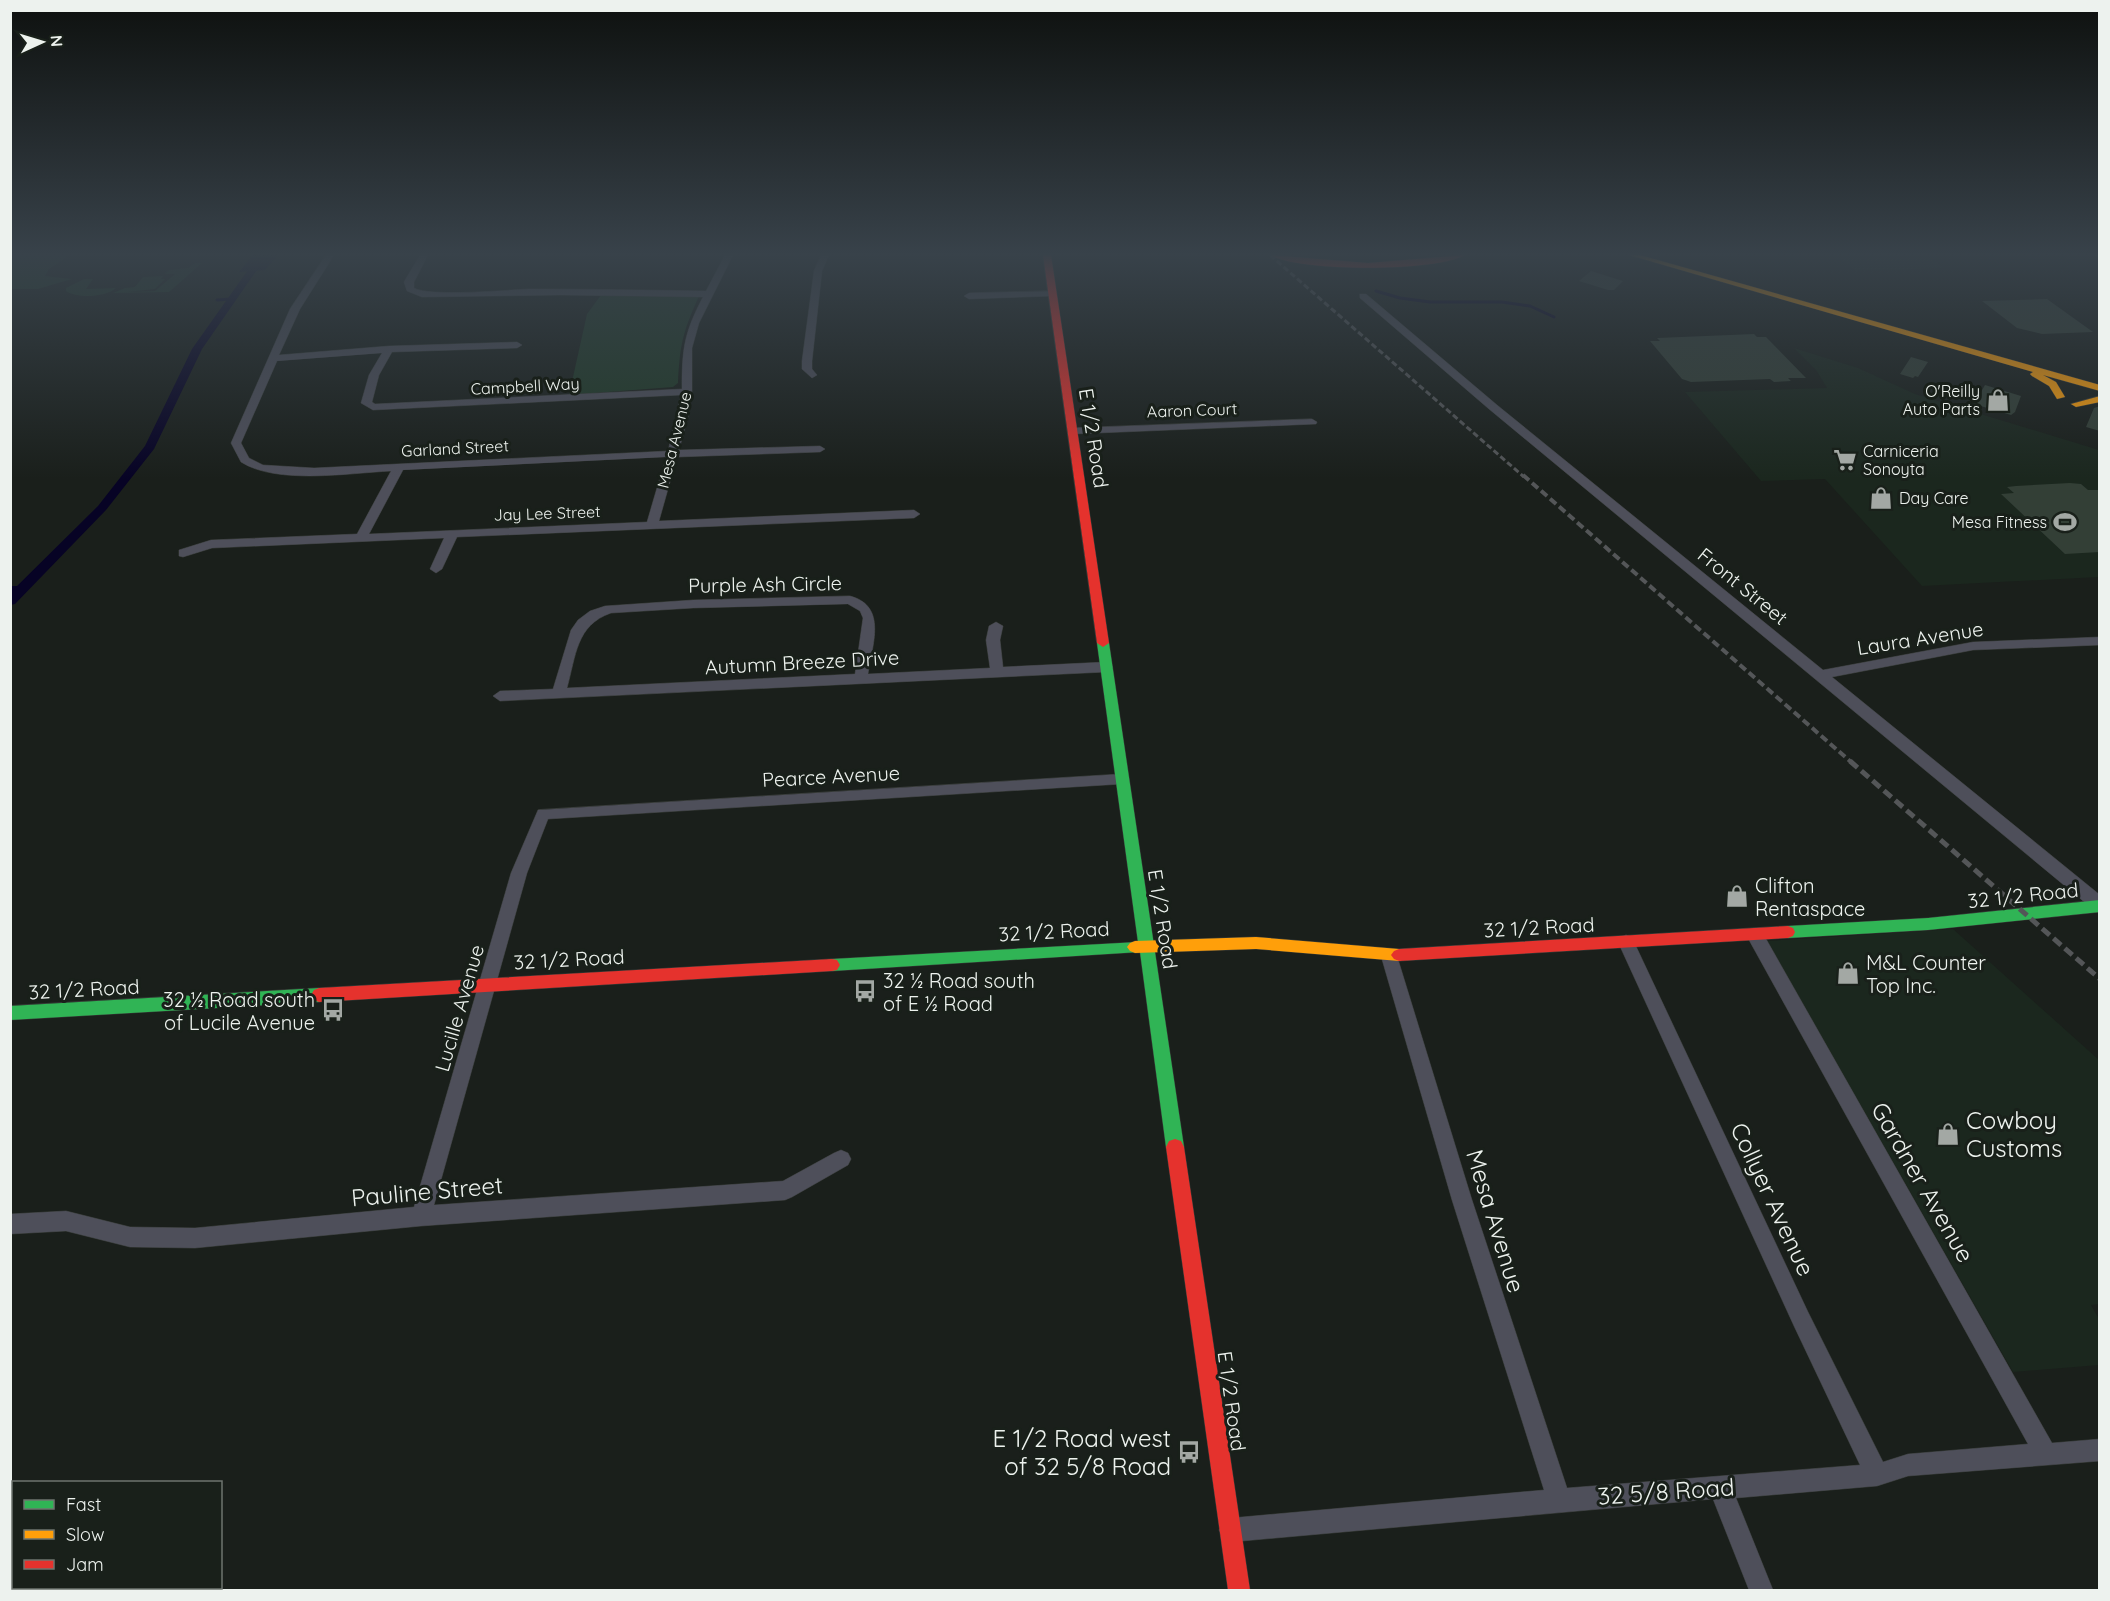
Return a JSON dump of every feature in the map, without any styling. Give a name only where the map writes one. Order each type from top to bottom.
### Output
[{"type":"street","points":[[286,330],[273,358],[389,349],[517,345]]},
{"type":"street","name":"Mesa Avenue","points":[[652,525],[687,392],[687,348],[692,330]]},
{"type":"street","points":[[811,330],[807,369],[812,375]]},
{"type":"street","name":"E 1/2 Road","points":[[1058,330],[1239,1590]]},
{"type":"street","name":"Front Street","points":[[1403,330],[2100,906]]},
{"type":"street","points":[[1895,330],[2100,388]]},
{"type":"street","points":[[1930,330],[2100,378]]},
{"type":"street","name":"Campbell Way","points":[[389,349],[374,375],[366,403],[373,407],[687,392]]},
{"type":"street","name":"Garland Street","points":[[273,358],[236,443],[243,459],[274,470],[398,468],[771,449],[820,449]]},
{"type":"street","points":[[1991,358],[2049,381],[2056,387],[2060,397]]},
{"type":"street","points":[[2076,404],[2100,399]]},
{"type":"street","name":"Aaron Court","points":[[1073,431],[1312,422]]},
{"type":"street","points":[[361,538],[398,468]]},
{"type":"street","name":"Jay Lee Street","points":[[183,553],[211,544],[914,514]]},
{"type":"street","points":[[436,569],[452,534]]},
{"type":"street","name":"Purple Ash Circle","points":[[559,693],[576,633],[582,623],[595,614],[610,609],[693,604],[850,600],[865,609],[869,618],[861,678]]},
{"type":"street","points":[[996,626],[993,640],[997,672]]},
{"type":"street","name":"Laura Avenue","points":[[1820,675],[1973,646],[2100,641]]},
{"type":"street","name":"Autumn Breeze Drive","points":[[500,696],[1106,667]]},
{"type":"street","name":"Pearce Avenue","points":[[543,814],[1122,779]]},
{"type":"street","name":"Lucille Avenue","points":[[422,1215],[519,873],[543,814]]},
{"type":"street","name":"32 1/2 Road","points":[[10,1013],[488,983],[1148,946],[1256,943],[1389,956],[1939,923],[2100,906]]},
{"type":"street","name":"Gardner Avenue","points":[[1755,935],[2046,1454]]},
{"type":"street","name":"Collyer Avenue","points":[[1626,942],[1791,1298],[1877,1475]]},
{"type":"street","name":"Mesa Avenue","points":[[1389,956],[1462,1200],[1559,1500]]},
{"type":"street","name":"Pauline Street","points":[[10,1224],[66,1221],[130,1237],[195,1238],[422,1215],[785,1190],[841,1159]]},
{"type":"street","name":"32 5/8 Road","points":[[1231,1530],[1559,1500],[1877,1475],[1908,1465],[2100,1450]]},
{"type":"street","points":[[1720,1487],[1761,1590]]},
{"type":"shaded area","points":[[1794,348],[1858,368],[1915,394],[2099,450],[2099,577],[1922,586],[1825,479],[1761,481],[1685,392],[1827,388],[1816,370]]},
{"type":"shaded area","points":[[1953,929],[2099,1060],[2100,1304],[2091,1305],[2099,1319],[2099,1365],[2013,1372],[1767,941]]},
{"type":"green space","points":[[584,330],[686,330],[678,383],[673,387],[569,395]]},
{"type":"building","points":[[2024,330],[2090,330],[2093,332],[2042,334]]},
{"type":"building","points":[[1754,334],[1757,337],[1766,337],[1806,378],[1788,378],[1791,381],[1774,382],[1770,379],[1691,382],[1682,379],[1650,341],[1660,341],[1657,338]]},
{"type":"building","points":[[1911,357],[1928,362],[1918,377],[1913,378],[1900,374]]},
{"type":"building","name":"O'Reilly Auto Parts","points":[[1985,385],[2021,396],[2015,412],[2011,415],[1974,404]]},
{"type":"building","points":[[2100,406],[2100,431],[2086,427],[2094,408]]},
{"type":"building","name":"Mesa Fitness","points":[[2081,484],[2088,490],[2100,490],[2100,552],[2065,554],[2001,494],[2014,493],[2007,487]]},
{"type":"waterway","points":[[10,601],[102,508],[150,447],[197,349],[211,330]]},
{"type":"waterway","points":[[10,588],[23,588]]},
{"type":"waterway","points":[[10,591],[20,592]]},
{"type":"railway","points":[[1355,330],[1524,477]]},
{"type":"railway","points":[[1523,475],[1851,762]]},
{"type":"railway","points":[[1850,761],[2100,979]]},
{"type":"traffic: fast","points":[[1103,643],[1175,1147]]},
{"type":"traffic: fast","points":[[1788,932],[1928,924],[2100,906]]},
{"type":"traffic: fast","points":[[832,965],[1135,947]]},
{"type":"traffic: fast","points":[[10,1013],[319,995]]},
{"type":"traffic: slow","points":[[1895,330],[2100,388]]},
{"type":"traffic: slow","points":[[2035,374],[2053,384],[2060,397]]},
{"type":"traffic: slow","points":[[2076,404],[2100,399]]},
{"type":"traffic: slow","points":[[1135,947],[1256,943],[1399,955]]},
{"type":"traffic: jam","points":[[1058,330],[1103,643]]},
{"type":"traffic: jam","points":[[1399,955],[1788,932]]},
{"type":"traffic: jam","points":[[319,995],[832,965]]},
{"type":"traffic: jam","points":[[1175,1147],[1239,1590]]},
{"type":"place","name":"O'Reilly Auto Parts","points":[[1998,400]]},
{"type":"place","name":"Carniceria Sonoyta","points":[[1845,460]]},
{"type":"place","name":"Day Care","points":[[1881,498]]},
{"type":"place","name":"Mesa Fitness","points":[[2065,522]]},
{"type":"place","name":"Clifton Rentaspace","points":[[1737,896]]},
{"type":"place","name":"M&L Counter Top Inc.","points":[[1848,973]]},
{"type":"place","name":"32 ½ Road south of E ½ Road","points":[[865,991]]},
{"type":"place","name":"32 ½ Road south of Lucile Avenue","points":[[333,1010]]},
{"type":"place","name":"Cowboy Customs","points":[[1948,1134]]},
{"type":"place","name":"E 1/2 Road west of 32 5/8 Road","points":[[1189,1452]]}]
